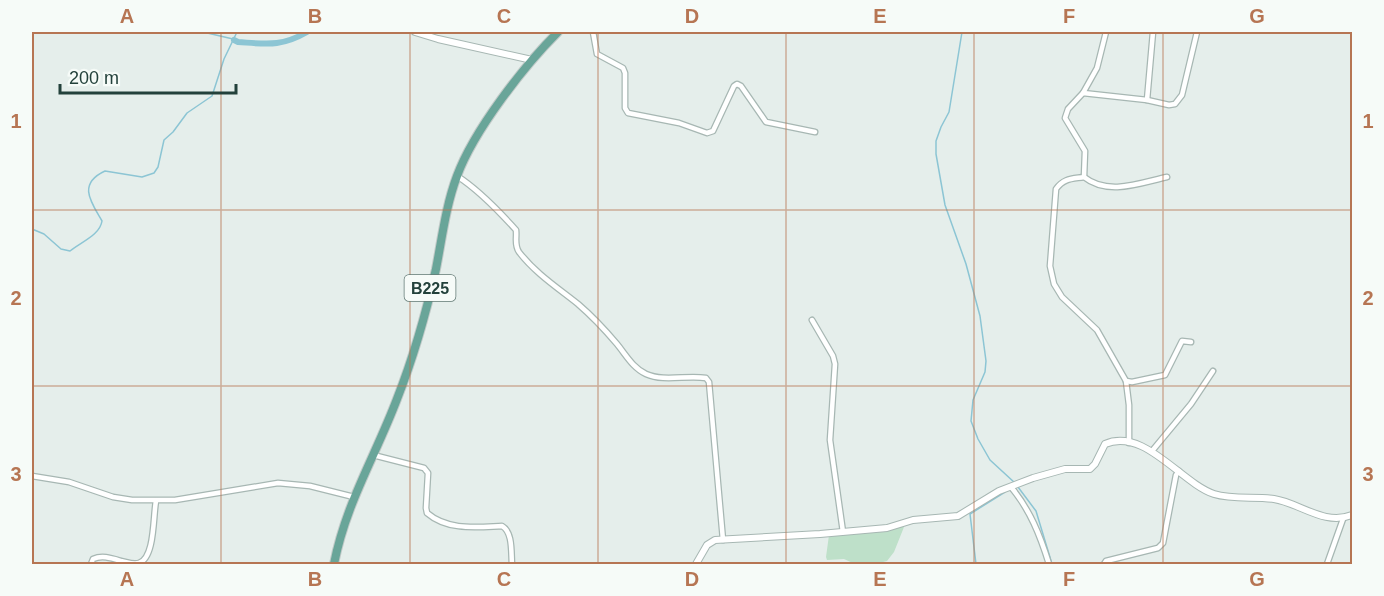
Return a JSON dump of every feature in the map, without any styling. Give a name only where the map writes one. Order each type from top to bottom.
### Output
[{"type":"main road","name":"B225","points":[[334,564],[343,525],[397,400],[435,272],[457,176],[465,156],[487,121],[532,60],[558,32]]},
{"type":"street","points":[[415,32],[532,60]]},
{"type":"street","points":[[593,32],[597,54],[623,68],[625,108],[628,113],[679,123],[707,133],[713,131],[737,84],[747,93],[766,122],[815,132]]},
{"type":"street","points":[[1084,177],[1085,152],[1065,117],[1068,109],[1083,93],[1097,68],[1106,32]]},
{"type":"street","points":[[1147,100],[1153,32]]},
{"type":"street","points":[[1083,93],[1175,104],[1182,95],[1197,32]]},
{"type":"street","points":[[457,176],[468,183],[516,230],[515,243],[518,251],[553,286],[581,307],[617,343],[634,366],[651,376],[664,378],[695,376],[706,378],[709,382],[723,540]]},
{"type":"street","points":[[1129,443],[1129,405],[1126,381],[1097,330],[1062,297],[1054,284],[1050,266],[1056,189],[1066,179],[1084,177],[1107,188],[1167,177]]},
{"type":"street","points":[[812,320],[833,356],[835,364],[830,440],[843,532]]},
{"type":"street","points":[[1126,381],[1132,382],[1164,375],[1182,341],[1191,342]]},
{"type":"street","points":[[1152,452],[1191,404],[1213,371]]},
{"type":"street","points":[[696,564],[711,542],[887,528],[913,520],[958,516],[999,490],[1048,472],[1090,469],[1105,444],[1112,440],[1121,440],[1152,452],[1214,494],[1284,500],[1306,512],[1343,519],[1353,516]]},
{"type":"street","points":[[372,455],[424,468],[429,479],[427,513],[431,517],[463,527],[502,526],[506,528],[509,533],[512,564]]},
{"type":"street","points":[[1104,564],[1106,561],[1158,548],[1163,543],[1176,475],[1179,471]]},
{"type":"street","points":[[32,477],[69,482],[113,497],[156,501],[175,501],[278,483],[310,486],[354,497]]},
{"type":"street","points":[[1011,487],[1027,507],[1041,537],[1049,564]]},
{"type":"street","points":[[91,564],[93,559],[105,557],[130,563],[139,563],[143,560],[150,551],[156,501]]},
{"type":"street","points":[[1327,564],[1343,519]]},
{"type":"green space","points":[[903,525],[894,552],[887,561],[875,564],[855,564],[844,559],[827,560],[829,535]]},
{"type":"waterway","points":[[203,32],[233,39]]},
{"type":"waterway","points":[[32,229],[44,234],[61,249],[70,251],[94,234],[102,221],[89,194],[91,182],[105,171],[142,177],[154,173],[158,167],[164,140],[187,113],[212,96],[224,59],[237,32]]},
{"type":"waterway","points":[[234,40],[274,43],[289,40],[307,32]]},
{"type":"waterway","points":[[962,32],[949,112],[936,141],[936,154],[945,205],[966,264],[980,316],[986,361],[985,372],[973,400],[971,421],[990,460],[1015,483]]},
{"type":"waterway","points":[[1018,487],[1036,511],[1052,564]]},
{"type":"waterway","points":[[976,564],[970,514],[1005,492]]}]
